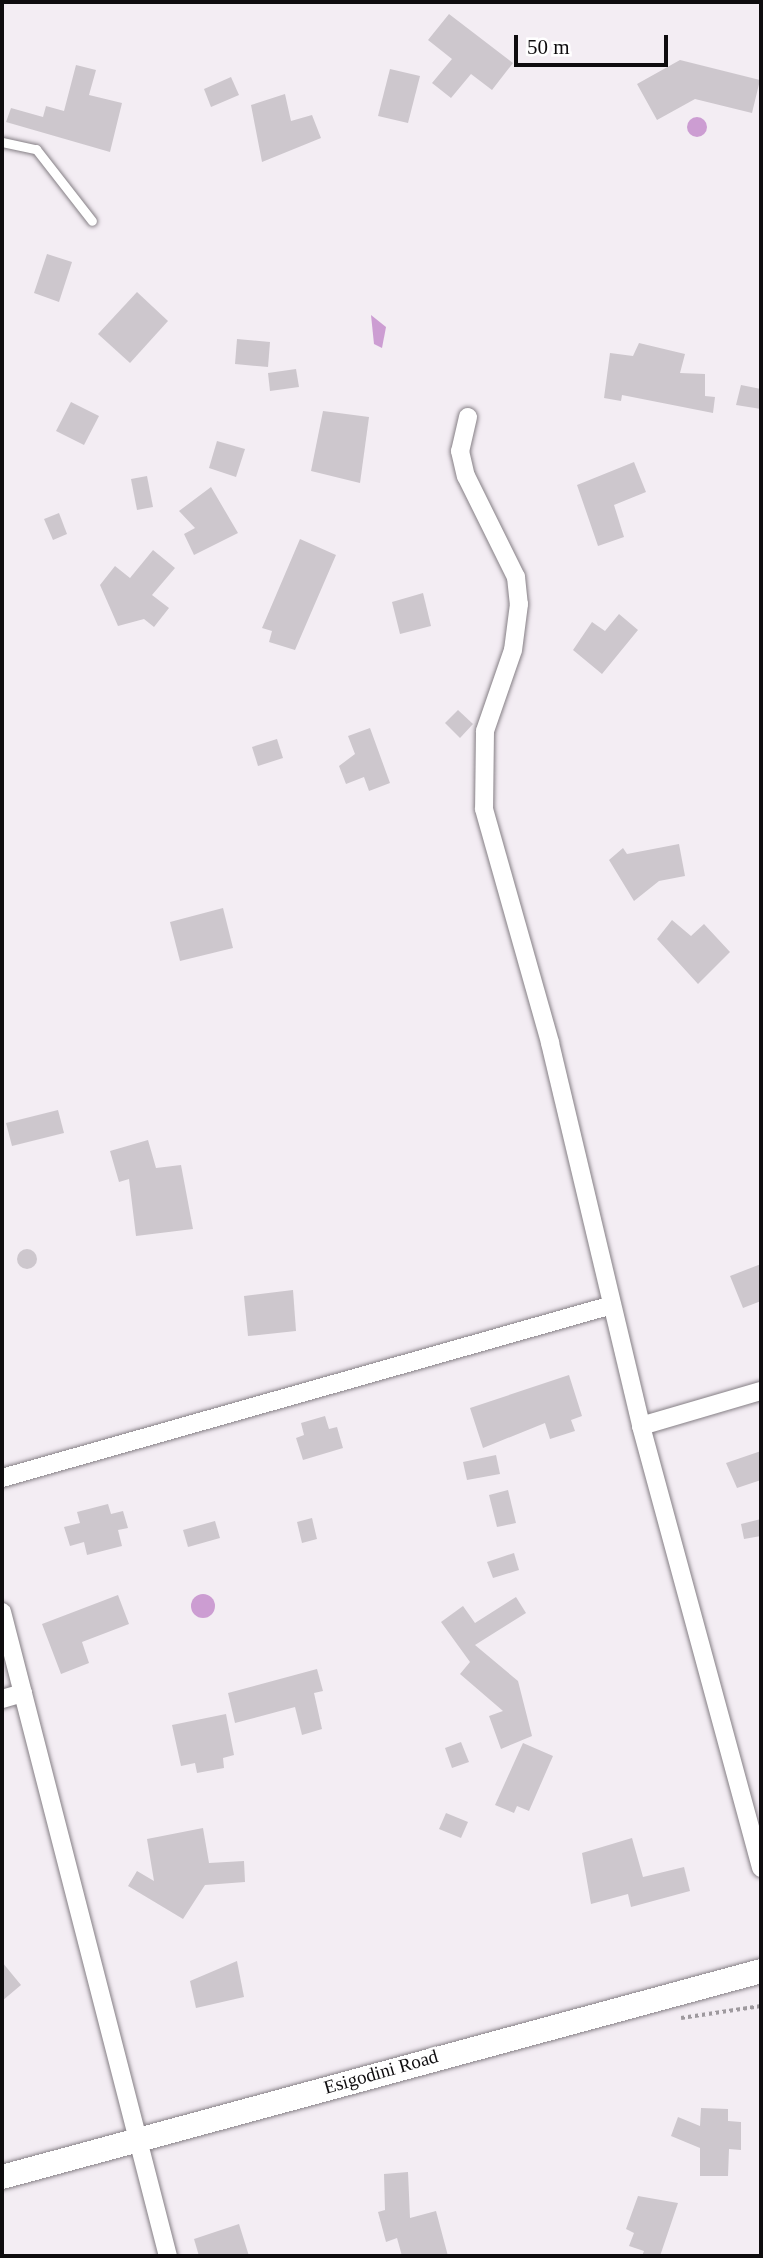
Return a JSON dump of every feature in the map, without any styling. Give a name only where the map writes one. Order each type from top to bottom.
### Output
[{"type":"main road","name":"Esigodini Road","points":[[2,2176],[137,2142],[761,1971]]},
{"type":"street","points":[[468,416],[460,451],[466,476],[516,577],[519,604],[513,650],[485,732],[484,809],[551,1043],[641,1426],[761,1868]]},
{"type":"street","points":[[2,1478],[612,1306]]},
{"type":"street","points":[[641,1426],[761,1391]]},
{"type":"street","points":[[2,1612],[168,2256]]},
{"type":"street","points":[[2,1699],[23,1693]]},
{"type":"lane","points":[[2,142],[36,149],[92,221]]},
{"type":"shaded area","points":[[697,117],[704,120],[707,127],[704,134],[697,137],[690,134],[687,127],[690,120]]},
{"type":"shaded area","points":[[371,315],[386,327],[382,348],[374,344]]},
{"type":"shaded area","points":[[203,1594],[214,1601],[215,1606],[208,1617],[203,1618],[192,1611],[191,1606],[198,1595]]},
{"type":"building","points":[[449,14],[513,63],[492,90],[471,74],[451,98],[432,83],[452,59],[428,40]]},
{"type":"building","points":[[680,60],[760,80],[752,113],[695,99],[657,120],[637,84]]},
{"type":"building","points":[[76,65],[96,70],[89,95],[122,103],[110,152],[6,122],[11,108],[43,117],[46,106],[64,111]]},
{"type":"building","points":[[390,69],[420,76],[408,123],[378,116]]},
{"type":"building","points":[[231,77],[239,95],[211,107],[204,89]]},
{"type":"building","points":[[285,94],[291,121],[312,115],[321,138],[262,162],[251,105]]},
{"type":"building","points":[[47,254],[72,262],[59,302],[34,293]]},
{"type":"building","points":[[137,292],[168,321],[130,363],[98,334]]},
{"type":"building","points":[[237,339],[270,342],[268,367],[235,364]]},
{"type":"building","points":[[639,343],[685,354],[680,373],[705,374],[705,396],[715,397],[713,413],[622,395],[621,401],[604,398],[610,353],[633,356]]},
{"type":"building","points":[[296,369],[299,387],[270,391],[268,373]]},
{"type":"building","points":[[741,385],[761,389],[761,409],[736,405]]},
{"type":"building","points":[[71,402],[99,416],[84,445],[56,431]]},
{"type":"building","points":[[323,411],[369,417],[360,483],[311,471]]},
{"type":"building","points":[[217,441],[245,449],[236,477],[209,468]]},
{"type":"building","points":[[634,462],[646,492],[614,505],[624,537],[598,546],[577,485]]},
{"type":"building","points":[[147,476],[153,507],[137,510],[131,479]]},
{"type":"building","points":[[211,487],[238,533],[194,555],[184,534],[195,528],[179,511]]},
{"type":"building","points":[[59,513],[67,534],[53,540],[44,519]]},
{"type":"building","points":[[300,539],[336,555],[295,650],[269,642],[272,631],[262,628]]},
{"type":"building","points":[[153,550],[175,568],[152,595],[169,608],[154,627],[144,619],[118,626],[100,585],[115,566],[130,578]]},
{"type":"building","points":[[423,593],[431,626],[400,634],[392,602]]},
{"type":"building","points":[[619,614],[638,630],[602,674],[573,650],[592,622],[605,631]]},
{"type":"building","points":[[458,710],[473,724],[460,738],[445,723]]},
{"type":"building","points":[[370,728],[390,783],[369,791],[364,777],[346,784],[339,766],[355,754],[348,736]]},
{"type":"building","points":[[277,739],[283,758],[258,766],[252,747]]},
{"type":"building","points":[[679,844],[685,876],[659,881],[634,901],[609,860],[623,848],[627,854]]},
{"type":"building","points":[[223,908],[233,948],[180,961],[170,922]]},
{"type":"building","points":[[672,920],[691,936],[704,924],[730,952],[698,984],[657,939]]},
{"type":"building","points":[[58,1110],[64,1133],[12,1146],[6,1123]]},
{"type":"building","points":[[148,1140],[156,1168],[181,1165],[193,1229],[136,1236],[129,1179],[119,1182],[110,1151]]},
{"type":"building","points":[[27,1249],[34,1252],[37,1259],[34,1266],[27,1269],[20,1266],[17,1259],[20,1252]]},
{"type":"building","points":[[761,1264],[761,1301],[743,1308],[730,1276]]},
{"type":"building","points":[[293,1290],[296,1331],[248,1336],[244,1296]]},
{"type":"building","points":[[569,1375],[582,1416],[571,1420],[575,1431],[550,1439],[545,1423],[483,1448],[470,1408]]},
{"type":"building","points":[[325,1416],[329,1429],[337,1427],[343,1448],[303,1460],[296,1438],[304,1435],[301,1423]]},
{"type":"building","points":[[761,1451],[761,1480],[737,1488],[726,1463]]},
{"type":"building","points":[[496,1455],[500,1474],[467,1480],[463,1462]]},
{"type":"building","points":[[508,1490],[516,1523],[497,1527],[489,1495]]},
{"type":"building","points":[[108,1504],[111,1514],[123,1511],[128,1528],[118,1530],[122,1546],[87,1555],[84,1542],[70,1546],[64,1527],[80,1523],[77,1512]]},
{"type":"building","points":[[312,1518],[317,1539],[302,1543],[297,1522]]},
{"type":"building","points":[[761,1519],[761,1536],[744,1539],[741,1524]]},
{"type":"building","points":[[215,1521],[220,1538],[188,1547],[183,1530]]},
{"type":"building","points":[[514,1553],[519,1570],[493,1578],[487,1562]]},
{"type":"building","points":[[118,1595],[129,1624],[82,1642],[89,1663],[61,1674],[42,1624]]},
{"type":"building","points":[[516,1597],[526,1613],[475,1645],[518,1681],[532,1736],[501,1749],[489,1716],[503,1711],[460,1674],[470,1662],[441,1622],[463,1606],[475,1623]]},
{"type":"building","points":[[317,1669],[323,1691],[314,1693],[322,1729],[302,1735],[295,1707],[235,1723],[228,1693]]},
{"type":"building","points":[[226,1714],[234,1755],[223,1758],[224,1768],[197,1773],[195,1763],[181,1766],[172,1725]]},
{"type":"building","points":[[461,1742],[469,1762],[452,1768],[445,1748]]},
{"type":"building","points":[[523,1743],[553,1756],[529,1811],[517,1806],[514,1813],[495,1805]]},
{"type":"building","points":[[446,1813],[468,1822],[461,1838],[439,1829]]},
{"type":"building","points":[[203,1828],[209,1863],[244,1861],[245,1882],[205,1885],[183,1919],[128,1886],[137,1871],[154,1881],[147,1839]]},
{"type":"building","points":[[632,1838],[643,1877],[684,1867],[690,1891],[631,1907],[628,1894],[591,1904],[582,1853]]},
{"type":"building","points":[[237,1961],[244,1997],[196,2008],[190,1981]]},
{"type":"building","points":[[2,1962],[21,1985],[2,2001]]},
{"type":"building","points":[[701,2108],[728,2109],[728,2121],[741,2122],[741,2150],[729,2149],[728,2176],[700,2176],[700,2148],[671,2136],[678,2117],[700,2126]]},
{"type":"building","points":[[408,2172],[410,2218],[436,2211],[448,2256],[402,2256],[397,2238],[386,2242],[378,2212],[385,2210],[384,2174]]},
{"type":"building","points":[[638,2196],[678,2203],[660,2256],[642,2256],[644,2251],[629,2246],[634,2233],[626,2229]]},
{"type":"building","points":[[239,2224],[249,2256],[199,2256],[194,2239]]}]
